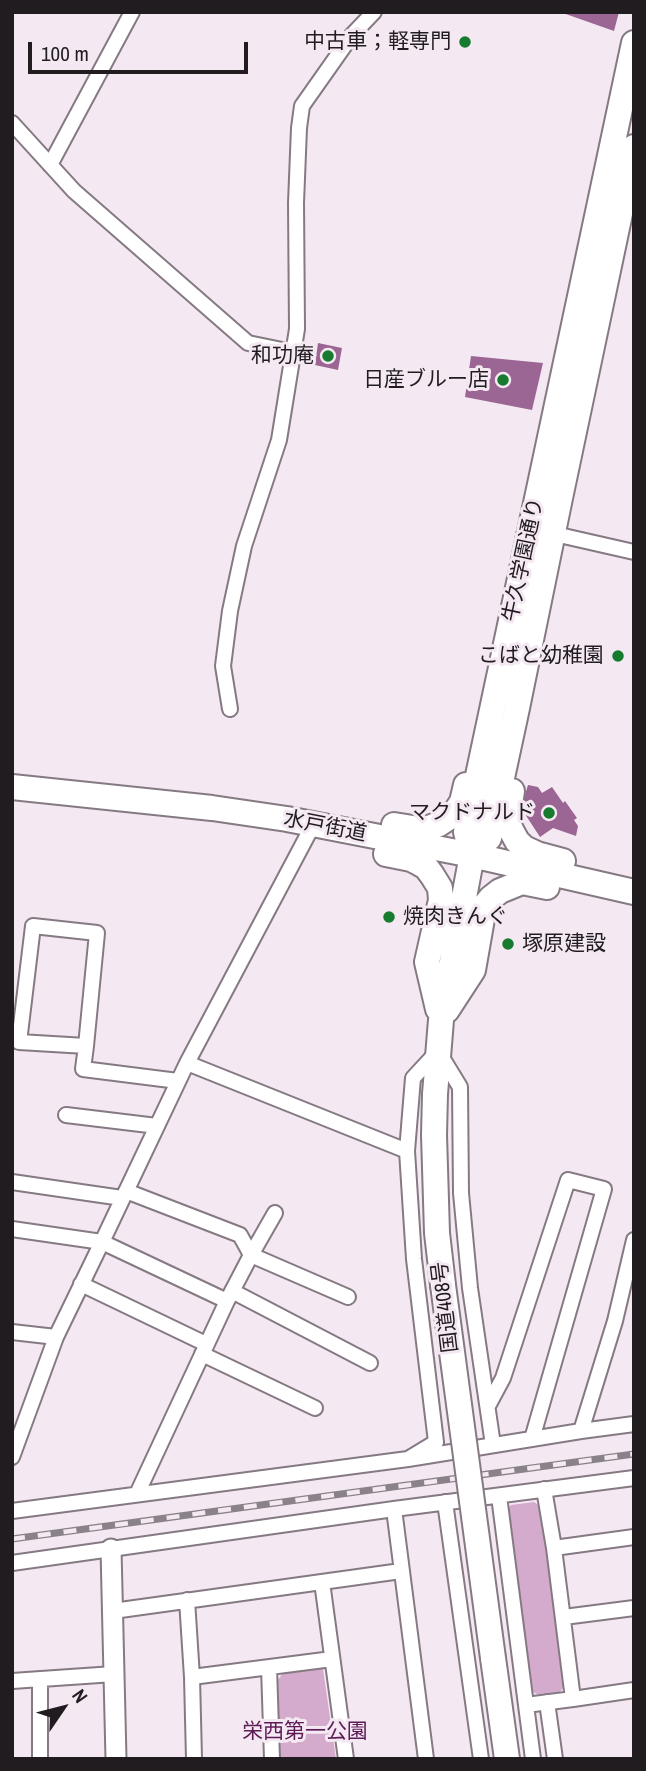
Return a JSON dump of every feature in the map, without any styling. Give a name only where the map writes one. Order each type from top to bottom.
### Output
[{"type":"highway","name":"牛久学園通り","points":[[472,855],[489,838],[517,708],[541,531],[634,43]]},
{"type":"highway","name":"牛久学園通り","points":[[472,855],[466,832],[494,695],[541,531],[634,147]]},
{"type":"highway","points":[[441,1020],[427,962],[441,900],[440,888],[426,867],[411,859],[362,850],[340,829],[367,820],[419,829],[429,828],[454,814],[462,802],[480,724],[494,695]]},
{"type":"highway","points":[[517,708],[523,735],[508,817],[517,841],[537,854],[634,882]]},
{"type":"highway","name":"水戸街道","points":[[12,787],[212,808],[340,829],[472,855],[634,892]]},
{"type":"highway","name":"国道408号","points":[[472,855],[441,1020],[438,1051],[435,1146],[437,1233],[507,1759]]},
{"type":"highway","points":[[441,1020],[473,970],[486,904],[491,898],[522,882],[561,891],[601,885]]},
{"type":"street","points":[[50,165],[132,12]]},
{"type":"street","points":[[230,709],[223,666],[230,611],[244,546],[279,440],[297,329],[296,203],[302,106],[352,35],[374,12]]},
{"type":"street","points":[[12,123],[74,191],[248,343],[292,352]]},
{"type":"street","points":[[541,531],[634,552]]},
{"type":"street","points":[[12,1457],[56,1336],[156,1126],[313,825]]},
{"type":"street","points":[[86,1046],[19,1041],[33,926],[97,933],[86,1046],[83,1069],[178,1081]]},
{"type":"street","points":[[408,1459],[436,1442],[414,1259],[407,1151],[413,1078],[438,1051],[460,1087],[462,1206],[470,1288],[493,1446]]},
{"type":"street","points":[[187,1063],[407,1151]]},
{"type":"street","points":[[66,1115],[156,1126]]},
{"type":"street","points":[[488,1406],[503,1378],[568,1180],[604,1189],[532,1439]]},
{"type":"street","points":[[12,1182],[124,1194],[240,1235],[251,1255],[348,1297]]},
{"type":"street","points":[[137,1494],[230,1296],[275,1213]]},
{"type":"street","points":[[12,1229],[103,1242],[230,1296],[370,1363]]},
{"type":"street","points":[[582,1431],[615,1321],[634,1240]]},
{"type":"street","points":[[81,1284],[315,1408]]},
{"type":"street","points":[[12,1332],[56,1336]]},
{"type":"street","points":[[12,1511],[408,1459],[634,1424]]},
{"type":"street","points":[[12,1563],[634,1478]]},
{"type":"street","points":[[544,1489],[564,1617],[573,1699]]},
{"type":"street","points":[[499,1496],[533,1759]]},
{"type":"street","points":[[445,1502],[481,1759]]},
{"type":"street","points":[[394,1509],[426,1759]]},
{"type":"street","points":[[554,1548],[634,1537]]},
{"type":"street","points":[[111,1549],[116,1759]]},
{"type":"street","points":[[113,1611],[401,1571]]},
{"type":"street","points":[[322,1582],[346,1759]]},
{"type":"street","points":[[187,1600],[194,1759]]},
{"type":"street","points":[[564,1617],[634,1608]]},
{"type":"street","points":[[192,1677],[332,1659]]},
{"type":"street","points":[[269,1667],[272,1759]]},
{"type":"street","points":[[12,1681],[114,1674]]},
{"type":"street","points":[[40,1679],[40,1759]]},
{"type":"street","points":[[526,1705],[634,1690]]},
{"type":"street","points":[[547,1702],[555,1759]]},
{"type":"green space","points":[[534,1502],[544,1509],[568,1681],[560,1692],[539,1695],[529,1690],[503,1515],[511,1505]]},
{"type":"green space","name":"栄西第一公園","points":[[286,1669],[323,1669],[336,1759],[279,1759],[277,1681]]},
{"type":"building","points":[[560,12],[619,12],[614,31]]},
{"type":"building","name":"和功庵","points":[[318,343],[342,348],[338,370],[315,365]]},
{"type":"building","name":"日産ブルー店","points":[[471,356],[543,363],[532,410],[465,397]]},
{"type":"building","name":"マクドナルド","points":[[528,785],[538,787],[542,793],[552,787],[577,818],[574,820],[578,826],[576,836],[553,828],[540,837],[521,808]]},
{"type":"railway","points":[[12,1539],[634,1454]]},
{"type":"place","name":"中古車；軽専門","points":[[465,42]]},
{"type":"place","name":"和功庵","points":[[328,356]]},
{"type":"place","name":"日産ブルー店","points":[[503,380]]},
{"type":"place","name":"こばと幼稚園","points":[[618,656]]},
{"type":"place","name":"マクドナルド","points":[[549,813]]},
{"type":"place","name":"焼肉きんぐ","points":[[389,917]]},
{"type":"place","name":"塚原建設","points":[[508,944]]}]
